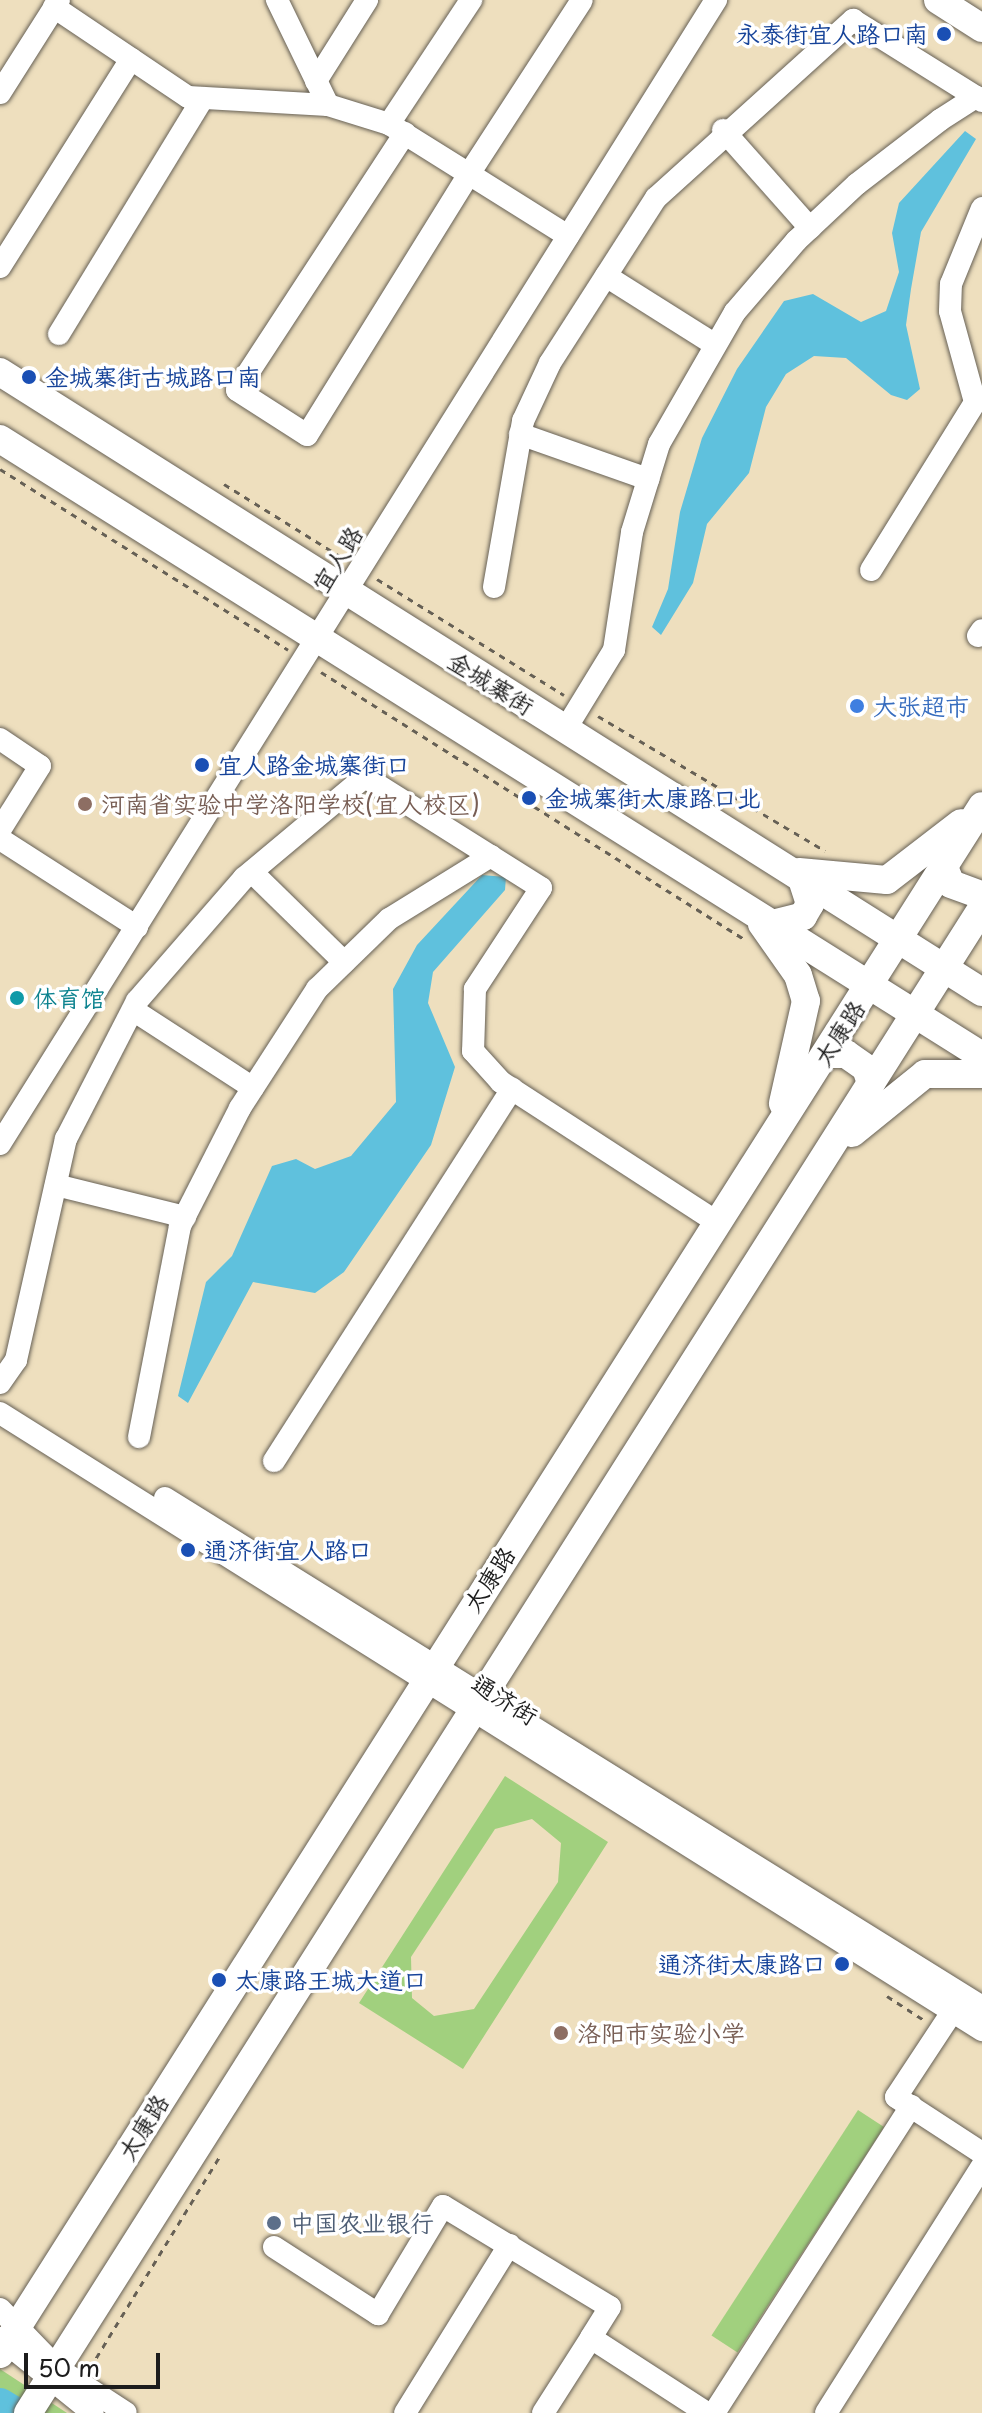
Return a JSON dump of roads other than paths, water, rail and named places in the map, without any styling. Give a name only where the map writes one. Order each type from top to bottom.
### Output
[{"type":"main road","points":[[938,0],[982,28]]},
{"type":"main road","points":[[961,0],[982,13]]},
{"type":"main road","name":"金城寨街","points":[[0,372],[349,578],[565,730],[982,992]]},
{"type":"main road","points":[[0,439],[306,647],[760,928],[869,986],[982,1056]]},
{"type":"main road","points":[[794,875],[887,880],[982,805]]},
{"type":"main road","name":"太康路","points":[[4,2335],[718,1223],[982,805]]},
{"type":"main road","points":[[944,867],[951,884],[982,895]]},
{"type":"main road","points":[[760,928],[803,916],[810,904],[794,875]]},
{"type":"main road","points":[[29,2412],[475,1701],[982,908]]},
{"type":"main road","points":[[760,928],[798,975],[806,1001],[774,1134]]},
{"type":"main road","points":[[826,1054],[846,1054],[866,1068],[871,1083]]},
{"type":"main road","points":[[817,1167],[896,1091],[925,1074],[982,1074]]},
{"type":"street","points":[[277,0],[328,105]]},
{"type":"street","points":[[316,81],[367,0]]},
{"type":"street","points":[[471,0],[397,129],[237,390],[307,435],[469,174],[582,0]]},
{"type":"street","name":"宜人路","points":[[0,1144],[132,924],[563,233],[701,0]]},
{"type":"street","name":"宜人路","points":[[563,233],[716,0]]},
{"type":"street","points":[[0,93],[56,4],[188,97],[328,105],[397,129],[563,233]]},
{"type":"street","points":[[494,587],[520,434],[550,363],[656,198],[723,130],[853,20],[979,99],[810,228],[714,344],[686,387],[648,479],[621,586],[614,650],[565,730]]},
{"type":"street","points":[[0,267],[131,59]]},
{"type":"street","points":[[59,334],[203,98]]},
{"type":"street","points":[[723,130],[810,228]]},
{"type":"street","points":[[871,570],[978,396],[950,311],[951,284],[982,208]]},
{"type":"street","points":[[606,276],[714,344]]},
{"type":"street","points":[[520,434],[648,479]]},
{"type":"street","points":[[0,739],[40,766],[0,830]]},
{"type":"street","points":[[0,1383],[16,1360],[66,1139],[133,1010],[252,872],[365,777],[541,888],[475,989],[473,1051],[512,1089],[718,1223]]},
{"type":"street","points":[[0,839],[132,924]]},
{"type":"street","points":[[139,1437],[185,1217],[253,1088],[317,989],[344,962],[389,919],[491,856]]},
{"type":"street","points":[[252,872],[344,962]]},
{"type":"street","name":"宜人路","points":[[0,1122],[132,924]]},
{"type":"street","points":[[133,1010],[253,1088]]},
{"type":"street","points":[[274,1461],[512,1089]]},
{"type":"street","points":[[56,1185],[185,1217]]},
{"type":"street","name":"通济街","points":[[0,1396],[429,1672],[966,2005],[982,2030]]},
{"type":"street","name":"通济街","points":[[0,1413],[429,1672]]},
{"type":"street","points":[[966,2005],[940,2030],[896,2097],[982,2153]]},
{"type":"street","points":[[714,2413],[911,2106]]},
{"type":"street","points":[[826,2413],[982,2166]]},
{"type":"street","points":[[274,2247],[378,2314],[443,2206],[610,2307],[543,2413]]},
{"type":"street","points":[[405,2413],[509,2245]]},
{"type":"street","points":[[4,2335],[93,2413]]},
{"type":"street","points":[[591,2338],[707,2413]]},
{"type":"street","points":[[52,2376],[126,2413]]},
{"type":"water","points":[[965,131],[976,139],[921,232],[911,289],[906,325],[920,389],[907,400],[891,395],[846,358],[814,356],[786,374],[766,407],[749,473],[707,524],[693,583],[661,635],[652,627],[668,589],[680,512],[702,438],[737,369],[784,301],[813,294],[861,322],[886,311],[899,272],[892,233],[899,203]]},
{"type":"water","points":[[482,875],[506,877],[505,890],[433,972],[428,1003],[455,1067],[431,1145],[344,1272],[315,1293],[253,1282],[188,1403],[178,1396],[206,1282],[232,1256],[272,1166],[296,1159],[315,1169],[351,1156],[396,1102],[393,989],[417,945]]},
{"type":"waterway","points":[[0,2404],[15,2413]]},
{"type":"place","name":"永泰街宜人路口南","points":[[944,34]]},
{"type":"place","name":"金城寨街古城路口南","points":[[29,377]]},
{"type":"place","name":"大张超市","points":[[857,706]]},
{"type":"place","name":"宜人路金城寨街口","points":[[202,765]]},
{"type":"place","name":"金城寨街太康路口北","points":[[529,798]]},
{"type":"place","name":"河南省实验中学洛阳学校(宜人校区)","points":[[85,804]]},
{"type":"place","name":"体育馆","points":[[17,998]]},
{"type":"place","name":"通济街宜人路口","points":[[188,1550]]},
{"type":"place","name":"通济街太康路口","points":[[842,1964]]},
{"type":"place","name":"太康路王城大道口","points":[[219,1980]]},
{"type":"place","name":"洛阳市实验小学","points":[[561,2033]]},
{"type":"place","name":"中国农业银行","points":[[274,2223]]}]
